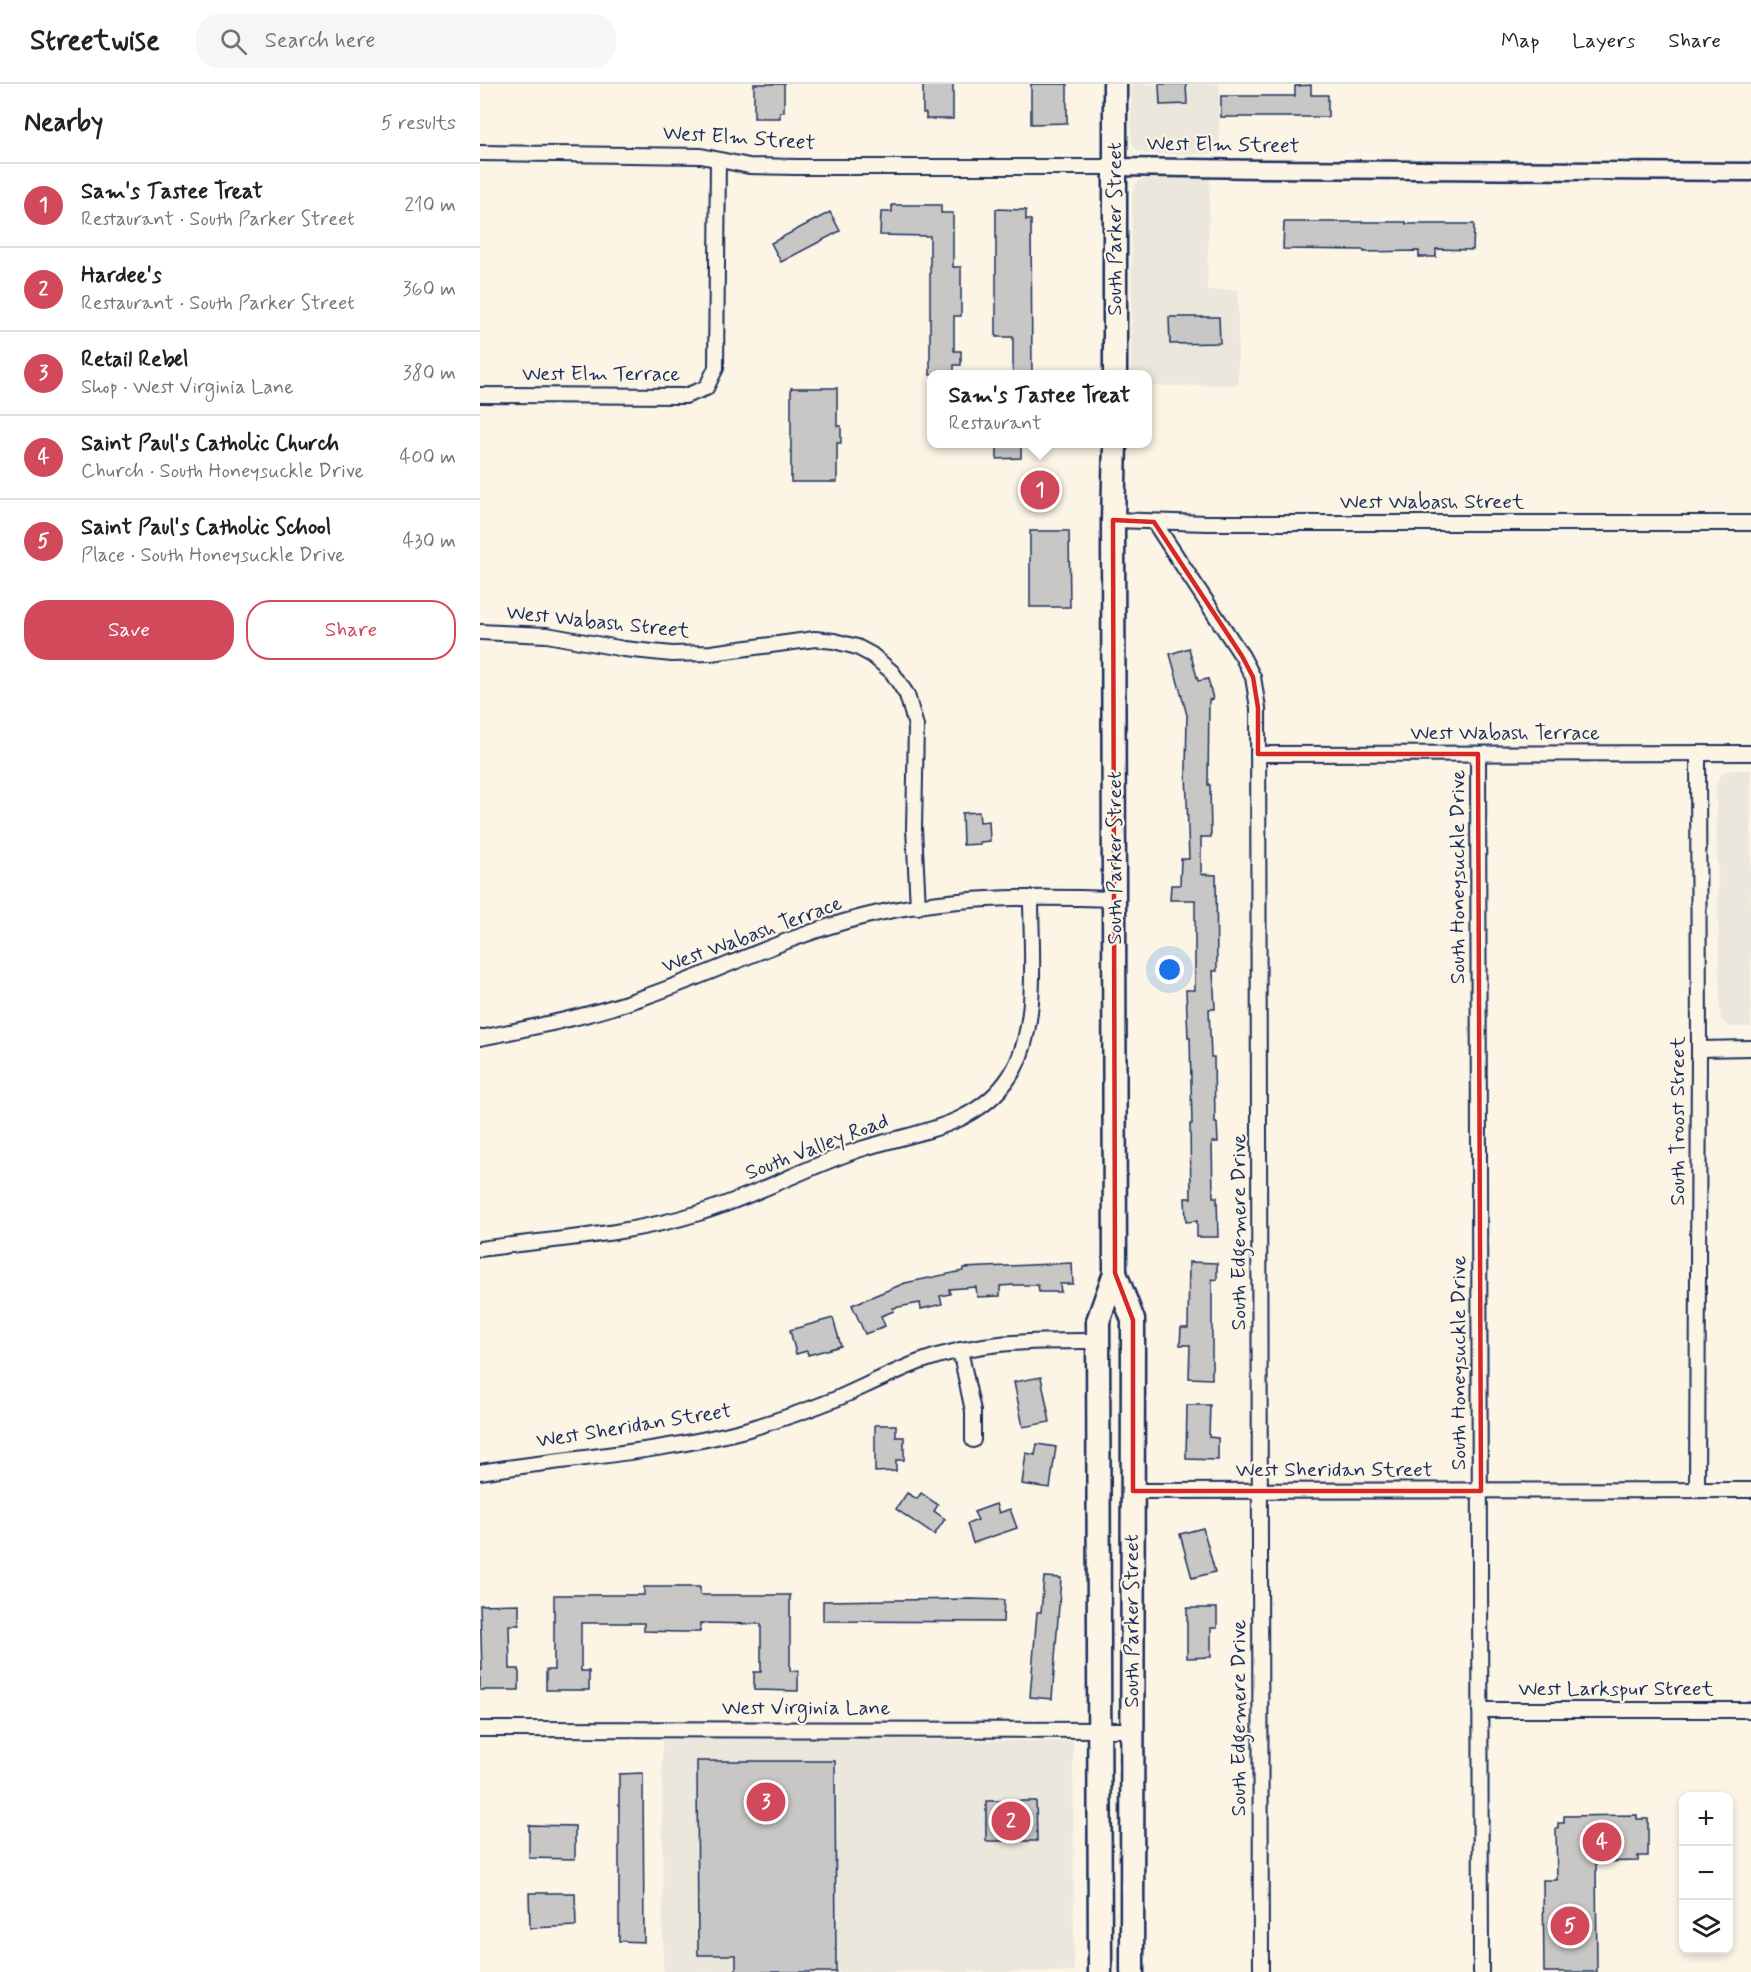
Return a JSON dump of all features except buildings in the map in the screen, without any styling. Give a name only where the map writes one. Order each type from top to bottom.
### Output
[{"type":"highway","name":"South Parker Street","points":[[1115,84],[1115,370]]},
{"type":"highway","name":"South Parker Street","points":[[1100,1972],[1098,1321],[1115,1273],[1116,899],[1113,520],[1115,448]]},
{"type":"highway","name":"South Parker Street","points":[[1115,1273],[1133,1320],[1132,1972]]},
{"type":"street","name":"West Elm Street","points":[[480,153],[701,156],[749,166],[788,167],[1115,166],[1751,172]]},
{"type":"street","name":"West Elm Terrace","points":[[480,396],[685,396],[706,387],[716,368],[718,160]]},
{"type":"street","name":"West Wabash Street","points":[[1113,520],[1154,522],[1751,523]]},
{"type":"street","name":"South Edgemere Drive","points":[[1154,522],[1242,656],[1253,677],[1258,708],[1261,1972]]},
{"type":"street","name":"West Wabash Street","points":[[480,632],[547,635],[624,649],[672,654],[711,653],[815,639],[857,647],[872,655],[892,672],[907,695],[916,726],[915,829],[918,907]]},
{"type":"street","name":"South Troost Street","points":[[1696,1490],[1699,1049],[1698,753]]},
{"type":"street","name":"West Wabash Terrace","points":[[1258,754],[1751,753]]},
{"type":"street","name":"South Honeysuckle Drive","points":[[1478,754],[1481,1972]]},
{"type":"street","name":"South Valley Road","points":[[480,1249],[610,1232],[698,1214],[764,1191],[834,1158],[901,1137],[936,1129],[970,1114],[998,1092],[1010,1076],[1023,1051],[1030,1024],[1031,898]]},
{"type":"street","name":"West Wabash Terrace","points":[[480,1038],[599,1012],[653,994],[814,930],[864,916],[982,899],[1116,899]]},
{"type":"street","points":[[1699,1049],[1751,1048]]},
{"type":"street","name":"West Sheridan Street","points":[[480,1472],[654,1449],[745,1430],[833,1400],[919,1362],[960,1350],[990,1344],[1026,1341],[1098,1341]]},
{"type":"street","points":[[960,1350],[973,1411],[973,1440]]},
{"type":"street","name":"West Sheridan Street","points":[[1133,1491],[1751,1490]]},
{"type":"street","name":"West Larkspur Street","points":[[1480,1710],[1751,1710]]},
{"type":"street","name":"West Virginia Lane","points":[[480,1729],[1132,1730]]},
{"type":"highlighted area","points":[[1113,520],[1154,522],[1242,656],[1253,677],[1258,708],[1258,754],[1478,754],[1481,1491],[1133,1491],[1133,1320],[1115,1273]]},
{"type":"shaded area","points":[[1131,84],[1220,84],[1219,154],[1149,154],[1138,151],[1131,137]]},
{"type":"shaded area","points":[[1210,178],[1207,290],[1238,290],[1238,385],[1152,386],[1152,370],[1131,370],[1132,195],[1136,183],[1140,180]]},
{"type":"shaded area","points":[[1728,770],[1751,770],[1751,1027],[1726,1025],[1721,1020],[1720,1012],[1716,784],[1722,773]]},
{"type":"shaded area","points":[[662,1738],[1073,1741],[1074,1972],[663,1972]]},
{"type":"place","name":"Sam's Tastee Treat","points":[[1040,490]]},
{"type":"place","name":"Retail Rebel","points":[[766,1802]]},
{"type":"place","name":"Hardee's","points":[[1011,1821]]},
{"type":"place","name":"Saint Paul's Catholic Church","points":[[1602,1842]]},
{"type":"place","name":"Saint Paul's Catholic School","points":[[1570,1926]]}]
